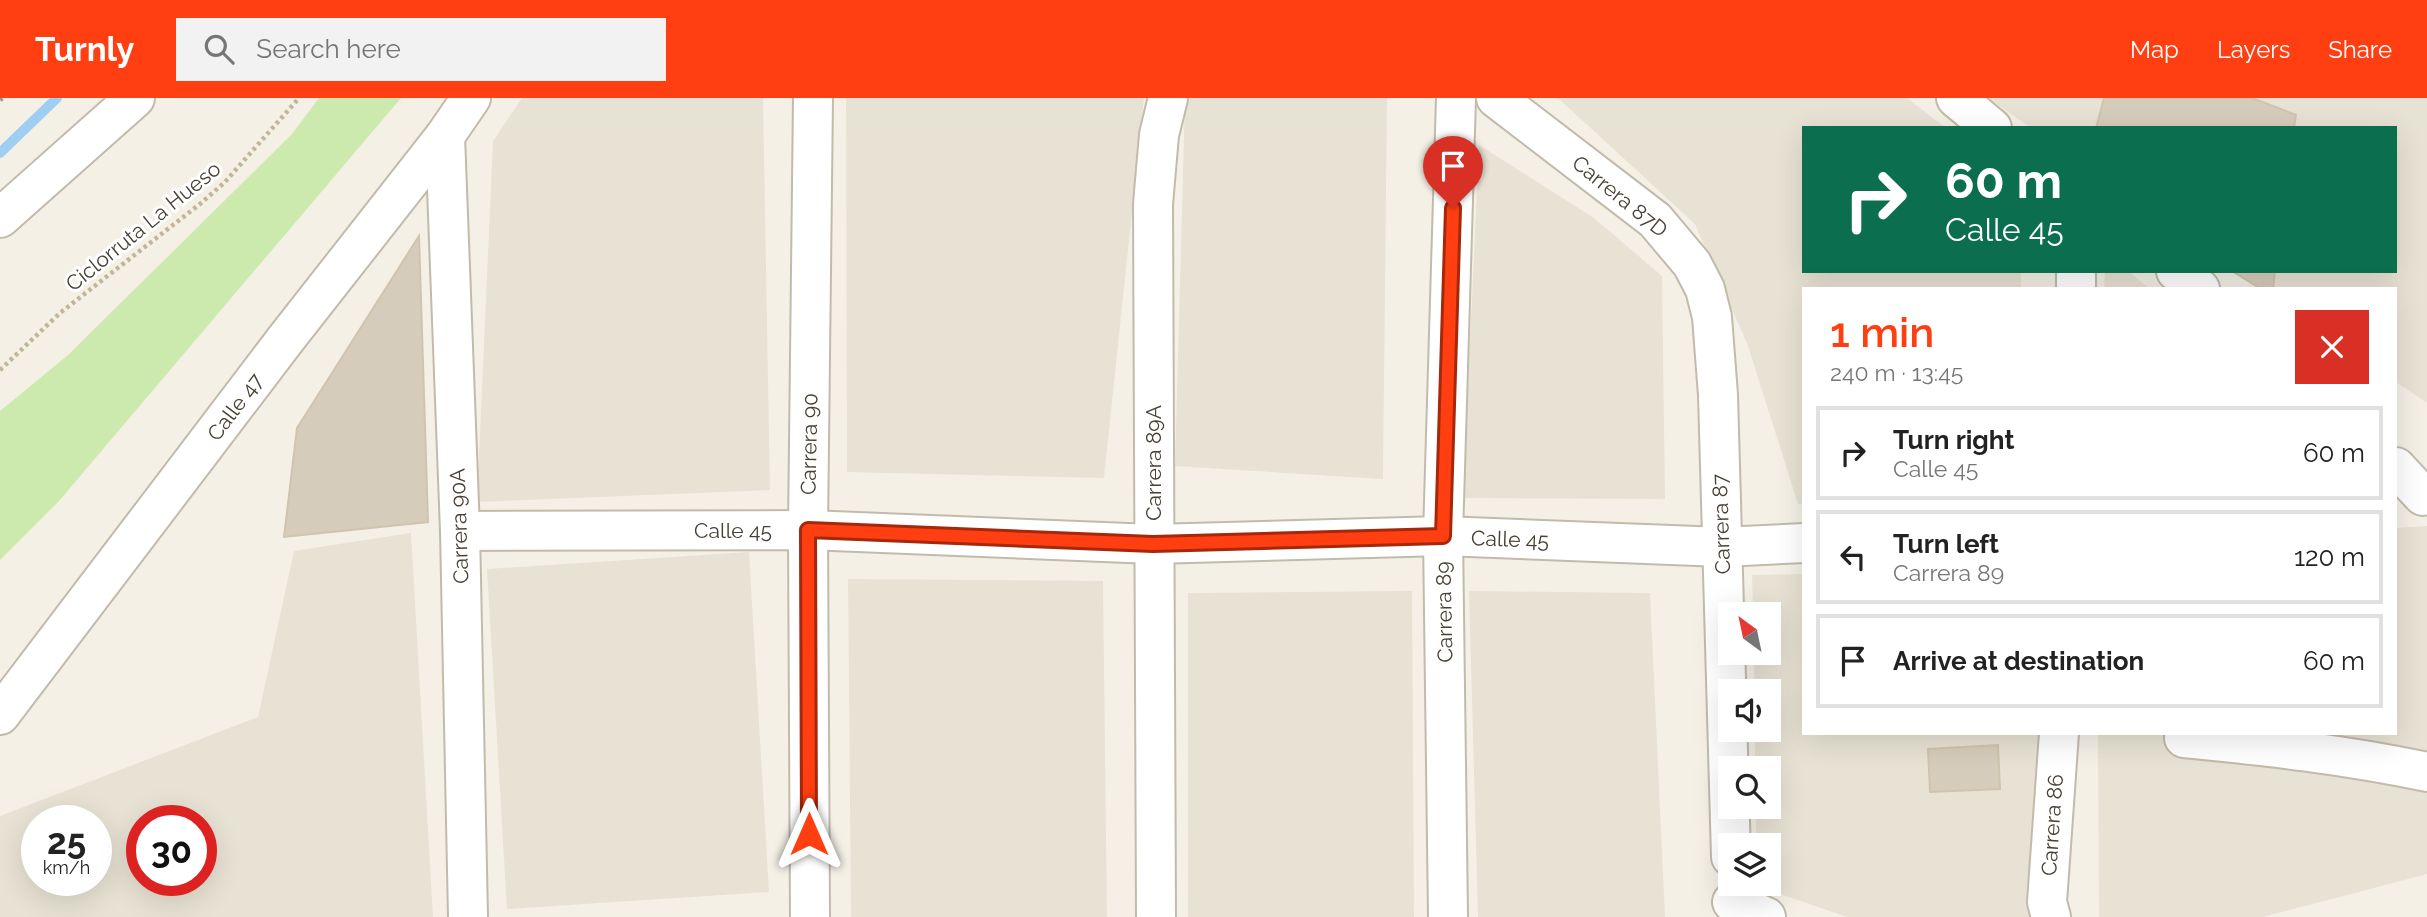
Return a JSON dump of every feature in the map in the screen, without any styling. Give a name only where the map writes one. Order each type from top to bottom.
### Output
[{"type":"street","points":[[0,218],[135,98]]},
{"type":"street","name":"Calle 47","points":[[0,715],[471,98]]},
{"type":"street","name":"Carrera 90","points":[[810,917],[808,530],[813,98]]},
{"type":"street","name":"Carrera 89A","points":[[1156,917],[1153,204],[1159,135],[1168,98]]},
{"type":"street","name":"Carrera 89","points":[[1448,917],[1443,536],[1456,98]]},
{"type":"street","name":"Carrera 87D","points":[[1496,98],[1655,220],[1692,264],[1706,289],[1712,317]]},
{"type":"street","points":[[1956,98],[1990,126]]},
{"type":"street","name":"Carrera 90A","points":[[444,136],[460,531],[468,917]]},
{"type":"street","points":[[2179,273],[2197,287]]},
{"type":"street","name":"Carrera 87","points":[[1712,317],[1718,395],[1730,833]]},
{"type":"street","points":[[2397,469],[2415,497]]},
{"type":"street","name":"Calle 45","points":[[460,531],[808,530],[1153,544],[1443,536],[1722,547],[1802,543]]},
{"type":"street","name":"Carrera 86","points":[[2045,912],[2059,735]]},
{"type":"street","points":[[2184,738],[2316,752],[2427,772]]},
{"type":"path","name":"Ciclorruta La Hueso","points":[[0,370],[60,313],[225,182],[299,98]]},
{"type":"shaded area","points":[[522,98],[763,98],[770,490],[477,502],[493,141]]},
{"type":"shaded area","points":[[846,98],[1144,98],[1104,478],[847,472]]},
{"type":"shaded area","points":[[1185,98],[1387,98],[1383,479],[1175,466]]},
{"type":"shaded area","points":[[1558,98],[1907,98],[1943,126],[1802,126],[1802,273],[2021,273],[2021,287],[1802,287],[1802,505],[1798,504],[1748,346],[1695,224]]},
{"type":"shaded area","points":[[1988,98],[2427,98],[2427,403],[2397,383],[2397,287],[2259,287],[2240,273],[2397,273],[2397,126],[2028,126]]},
{"type":"shaded area","points":[[1479,145],[1594,218],[1662,276],[1665,499],[1463,498]]},
{"type":"shaded area","points":[[2105,273],[2130,273],[2148,287],[2104,287]]},
{"type":"shaded area","points":[[2427,526],[2427,874],[2263,917],[2099,917],[2098,735],[2397,735],[2397,528]]},
{"type":"shaded area","points":[[411,533],[433,917],[0,917],[0,816],[21,808],[21,896],[112,896],[112,805],[29,805],[258,717],[294,551]]},
{"type":"shaded area","points":[[749,552],[769,892],[507,909],[487,569]]},
{"type":"shaded area","points":[[1802,574],[1802,735],[2041,735],[2032,917],[1847,917],[1781,894],[1781,833],[1756,833],[1756,819],[1781,819],[1781,756],[1755,756],[1755,742],[1781,742],[1781,679],[1754,679],[1754,665],[1782,665],[1782,602],[1753,602],[1752,575]]},
{"type":"shaded area","points":[[848,579],[1103,581],[1107,917],[851,917]]},
{"type":"shaded area","points":[[1412,591],[1414,917],[1188,917],[1188,593]]},
{"type":"shaded area","points":[[1469,591],[1650,593],[1665,917],[1478,917]]},
{"type":"green space","points":[[319,98],[401,98],[59,501],[0,560],[0,411],[68,355],[292,134]]},
{"type":"building","points":[[2104,98],[2252,98],[2296,115],[2294,126],[2097,126]]},
{"type":"building","points":[[419,236],[428,522],[284,537],[297,428]]},
{"type":"building","points":[[2235,273],[2275,273],[2273,287],[2258,287]]},
{"type":"building","points":[[1998,745],[2000,789],[1930,792],[1928,749]]},
{"type":"waterway","points":[[0,153],[57,98]]},
{"type":"route","points":[[809,834],[808,530],[1153,544],[1443,536],[1453,208]]}]
